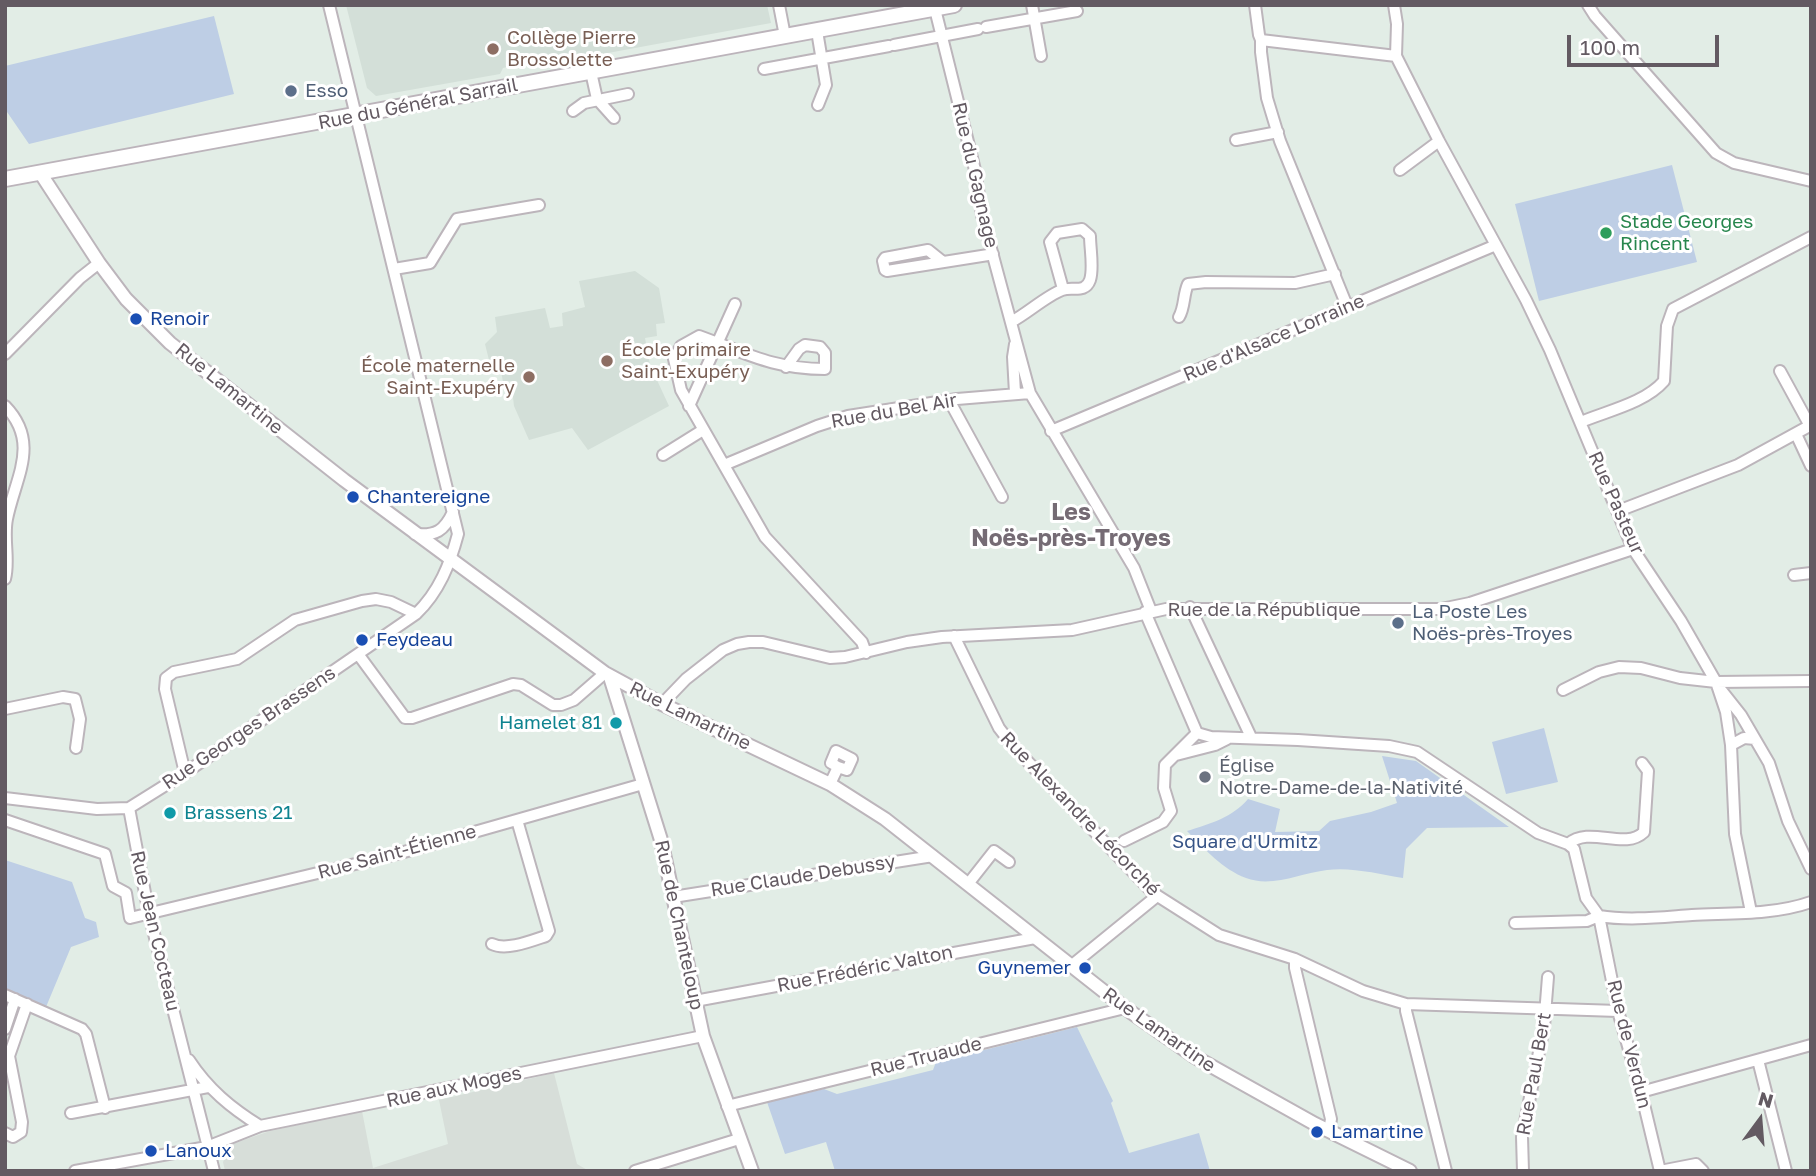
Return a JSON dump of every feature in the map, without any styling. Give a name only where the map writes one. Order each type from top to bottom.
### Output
[{"type":"main road","name":"Rue du Général Sarrail","points":[[5,179],[954,5]]},
{"type":"street","points":[[329,5],[458,534],[452,559]]},
{"type":"street","points":[[779,5],[785,36]]},
{"type":"street","points":[[1032,5],[1041,56]]},
{"type":"street","points":[[1255,5],[1267,98],[1347,306]]},
{"type":"street","points":[[1261,40],[1395,56],[1397,24],[1394,5]]},
{"type":"street","points":[[1588,5],[1594,16],[1654,86],[1716,153],[1734,163],[1811,181]]},
{"type":"street","name":"Rue du Gagnage","points":[[934,7],[993,254],[1030,393],[1134,568],[1148,612],[1201,734]]},
{"type":"street","points":[[764,69],[1077,11]]},
{"type":"street","points":[[817,31],[826,85],[818,105]]},
{"type":"street","name":"Rue Pasteur","points":[[1395,56],[1550,350],[1633,549],[1681,621],[1716,682],[1726,712],[1731,745],[1735,834],[1751,912]]},
{"type":"street","points":[[591,72],[597,99],[614,118]]},
{"type":"street","points":[[573,111],[584,103],[628,94]]},
{"type":"street","points":[[1236,140],[1278,132]]},
{"type":"street","points":[[1400,170],[1439,141]]},
{"type":"street","name":"Rue Lamartine","points":[[41,174],[99,263],[127,299],[170,343],[415,534],[608,675],[662,704],[830,784],[885,819],[1125,1008],[1225,1076],[1410,1171]]},
{"type":"street","points":[[394,269],[430,263],[457,219],[539,205]]},
{"type":"street","points":[[1011,322],[1063,289],[1079,290],[1086,286],[1090,279],[1090,236],[1082,229],[1058,233],[1050,242],[1063,289]]},
{"type":"street","points":[[1581,422],[1644,396],[1664,381],[1667,326],[1673,309],[1811,237]]},
{"type":"street","name":"Rue d'Alsace Lorraine","points":[[1051,431],[1496,244]]},
{"type":"street","points":[[943,262],[928,250],[885,258],[883,261],[887,271],[993,254]]},
{"type":"street","points":[[5,354],[80,278],[99,263]]},
{"type":"street","points":[[1179,317],[1188,285],[1206,282],[1295,283],[1335,274]]},
{"type":"street","points":[[689,406],[735,304]]},
{"type":"street","points":[[786,367],[768,363],[699,336],[681,346],[674,359],[681,390],[689,406],[765,537],[862,642],[866,653]]},
{"type":"street","name":"Rue du Gagnage","points":[[1015,341],[1015,393]]},
{"type":"street","points":[[1618,511],[1738,465],[1810,426],[1780,371]]},
{"type":"street","name":"Rue du Bel Air","points":[[723,466],[817,426],[848,416],[949,400],[1030,393]]},
{"type":"street","points":[[949,400],[1002,497]]},
{"type":"street","points":[[5,406],[17,422],[23,441],[24,459],[7,521],[5,579]]},
{"type":"street","points":[[663,454],[703,430]]},
{"type":"street","points":[[1796,434],[1811,466]]},
{"type":"street","points":[[415,534],[438,533],[446,526],[453,512]]},
{"type":"street","name":"Rue de la République","points":[[662,704],[686,678],[723,650],[737,643],[763,642],[830,658],[866,653],[907,642],[954,636],[1072,630],[1148,612],[1190,607],[1441,609],[1491,597],[1633,549]]},
{"type":"street","name":"Rue Georges Brassens","points":[[129,808],[416,614],[430,601],[452,559]]},
{"type":"street","points":[[1794,575],[1811,573]]},
{"type":"street","points":[[184,773],[165,689],[166,678],[174,671],[237,659],[295,620],[362,601],[376,598],[416,614]]},
{"type":"street","points":[[1190,607],[1251,737]]},
{"type":"street","name":"Rue Alexandre Lécorché","points":[[954,636],[999,728],[1013,746],[1157,896],[1219,935],[1295,959],[1363,991],[1406,1004],[1618,1011]]},
{"type":"street","points":[[358,654],[405,718],[412,718],[513,684],[521,685],[554,705],[561,705],[574,700],[608,675]]},
{"type":"street","points":[[1563,690],[1599,672],[1619,667],[1641,668],[1681,678],[1716,682],[1811,681]]},
{"type":"street","name":"Rue de Chanteloup","points":[[608,675],[661,840],[703,1036],[752,1171]]},
{"type":"street","points":[[1716,682],[1741,715],[1769,763],[1788,821],[1811,869]]},
{"type":"street","points":[[5,709],[63,697],[75,699],[80,719],[76,748]]},
{"type":"street","points":[[1201,734],[1201,749]]},
{"type":"street","points":[[1124,841],[1163,822],[1171,811],[1164,789],[1166,765],[1173,755],[1201,734],[1389,746],[1417,752],[1538,833],[1568,844],[1575,838],[1588,836],[1626,839],[1639,837],[1644,832],[1648,771],[1642,763]]},
{"type":"street","points":[[1173,755],[1201,749],[1231,737]]},
{"type":"street","points":[[1731,745],[1744,738],[1755,739]]},
{"type":"street","points":[[830,784],[838,767]]},
{"type":"street","name":"Rue Saint-Étienne","points":[[149,914],[397,854],[643,784]]},
{"type":"street","points":[[5,798],[97,809],[129,808]]},
{"type":"street","name":"Rue Jean Cocteau","points":[[129,808],[149,914],[214,1171]]},
{"type":"street","points":[[5,820],[105,854],[113,887],[126,894],[130,918],[149,914]]},
{"type":"street","points":[[492,944],[499,948],[546,936],[549,931],[517,820]]},
{"type":"street","name":"Rue de Verdun","points":[[1568,844],[1577,857],[1586,898],[1599,916],[1618,1011],[1660,1171]]},
{"type":"street","points":[[968,884],[994,851],[1009,862]]},
{"type":"street","name":"Rue Claude Debussy","points":[[673,897],[933,856]]},
{"type":"street","points":[[1071,966],[1157,896]]},
{"type":"street","points":[[1515,923],[1587,921],[1599,916],[1661,917],[1751,912],[1811,902]]},
{"type":"street","name":"Rue Frédéric Valton","points":[[695,1001],[1035,938]]},
{"type":"street","points":[[1295,959],[1331,1119],[1329,1131]]},
{"type":"street","name":"Rue Paul Bert","points":[[1523,1171],[1522,1137],[1547,1009],[1548,977]]},
{"type":"street","points":[[5,1029],[10,997],[82,1029],[86,1034],[105,1108]]},
{"type":"street","points":[[5,1133],[13,1138],[21,1132],[22,1122],[9,1056],[27,1004]]},
{"type":"street","points":[[1406,1004],[1446,1171]]},
{"type":"street","name":"Rue Truaude","points":[[727,1106],[1125,1008]]},
{"type":"street","name":"Rue aux Moges","points":[[75,1171],[110,1168],[207,1147],[260,1126],[703,1036]]},
{"type":"street","points":[[1641,1092],[1811,1045]]},
{"type":"street","name":"Rue Jean Cocteau","points":[[185,1054],[208,1087],[231,1109],[260,1126]]},
{"type":"street","points":[[1758,1060],[1786,1171]]},
{"type":"street","points":[[71,1113],[208,1087]]},
{"type":"street","points":[[635,1171],[739,1139]]},
{"type":"street","points":[[1660,1171],[1696,1164],[1703,1171]]},
{"type":"shaded area","name":"Collège Pierre Brossolette","points":[[346,5],[767,5],[771,23],[537,66],[530,61],[503,68],[500,74],[376,96],[367,88]]},
{"type":"shaded area","name":"École primaire Saint-Exupéry","points":[[635,271],[659,288],[665,323],[656,324],[657,336],[645,338],[650,365],[669,406],[588,450],[572,428],[529,440],[514,406],[511,381],[503,382],[501,371],[492,372],[485,344],[497,332],[495,317],[545,308],[550,328],[563,326],[562,313],[585,307],[579,281]]},
{"type":"shaded area","points":[[554,1073],[577,1164],[589,1171],[225,1171],[223,1162],[232,1144],[270,1131],[362,1111],[373,1168],[448,1144],[439,1100]]},
{"type":"green space","points":[[214,16],[234,94],[29,144],[5,109],[5,66]]},
{"type":"green space","name":"Stade Georges Rincent","points":[[1672,165],[1697,262],[1539,301],[1515,204]]},
{"type":"green space","points":[[1544,728],[1558,782],[1506,794],[1492,742]]},
{"type":"green space","name":"Square d'Urmitz","points":[[1382,756],[1416,761],[1509,827],[1427,828],[1406,849],[1403,878],[1336,869],[1276,881],[1256,881],[1229,869],[1187,831],[1228,815],[1248,799],[1280,809],[1275,832],[1319,831],[1330,821],[1397,803]]},
{"type":"green space","points":[[5,860],[72,882],[85,918],[96,922],[99,937],[71,947],[46,1007],[5,990]]},
{"type":"green space","points":[[1077,1027],[1113,1101],[1111,1103],[1129,1153],[1199,1133],[1210,1171],[835,1171],[826,1142],[785,1154],[767,1102],[824,1089],[837,1094],[933,1070],[936,1062]]},
{"type":"place","name":"Collège Pierre Brossolette","points":[[493,49]]},
{"type":"place","name":"Esso","points":[[291,91]]},
{"type":"place","name":"Stade Georges Rincent","points":[[1606,233]]},
{"type":"place","name":"Renoir","points":[[136,319]]},
{"type":"place","name":"École primaire Saint-Exupéry","points":[[607,361]]},
{"type":"place","name":"École maternelle Saint-Exupéry","points":[[529,377]]},
{"type":"place","name":"Chantereigne","points":[[353,497]]},
{"type":"place","name":"La Poste Les Noës-près-Troyes","points":[[1398,623]]},
{"type":"place","name":"Feydeau","points":[[362,640]]},
{"type":"place","name":"Hamelet 81","points":[[616,723]]},
{"type":"place","name":"Église Notre-Dame-de-la-Nativité","points":[[1205,777]]},
{"type":"place","name":"Brassens 21","points":[[170,813]]},
{"type":"place","name":"Guynemer","points":[[1085,968]]},
{"type":"place","name":"Lamartine","points":[[1317,1132]]},
{"type":"place","name":"Lanoux","points":[[151,1151]]},
{"type":"district","name":"Les Noës-près-Troyes","points":[[1071,526]]}]
